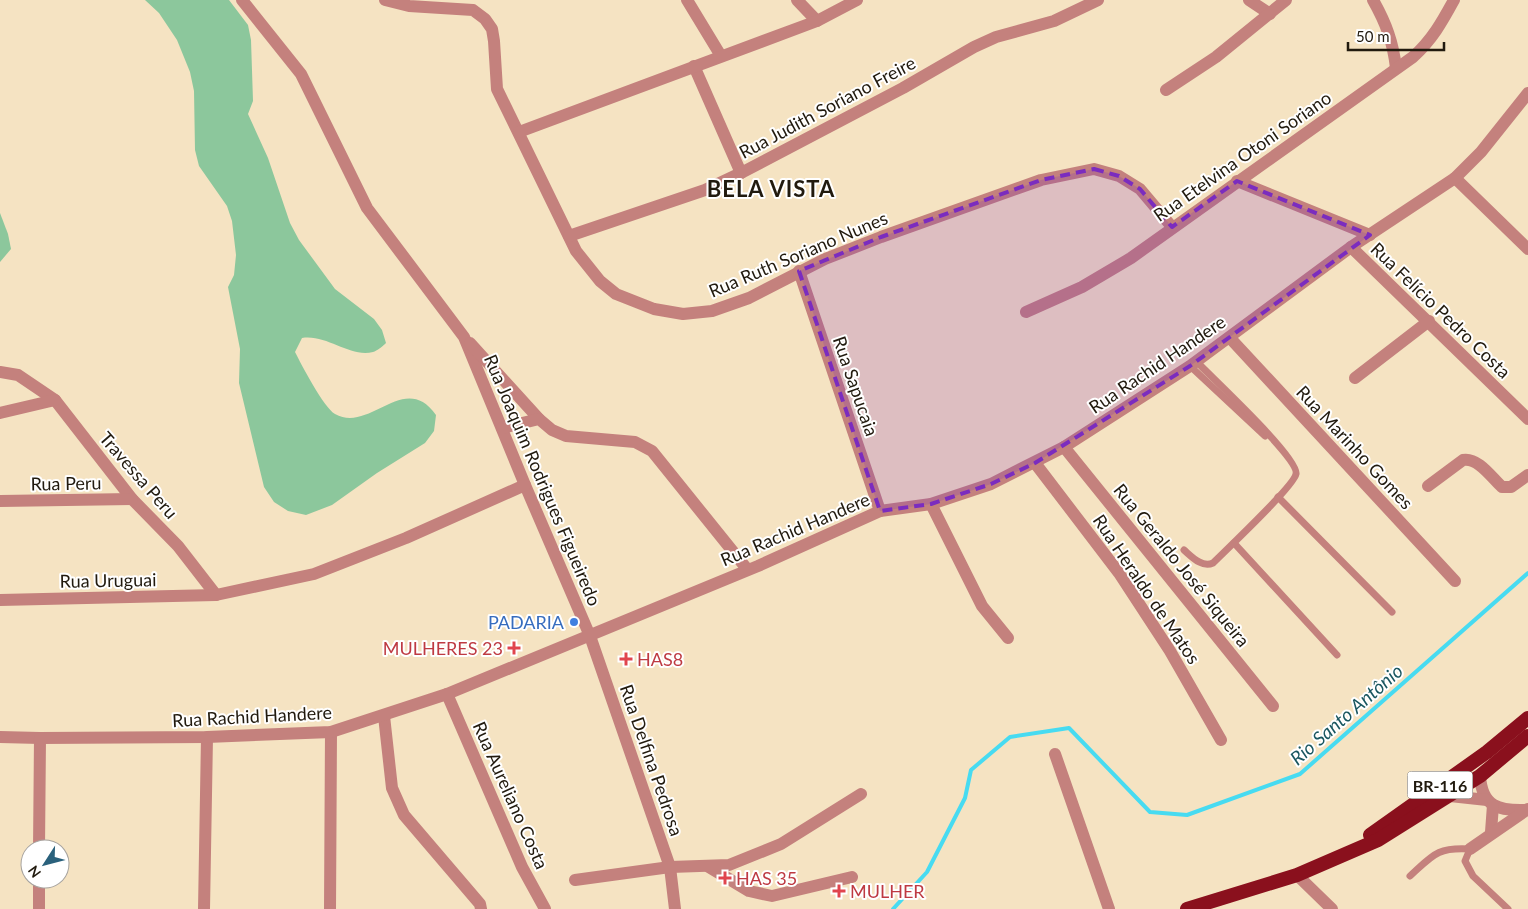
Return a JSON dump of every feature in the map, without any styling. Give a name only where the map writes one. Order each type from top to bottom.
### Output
[{"type":"highway","name":"BR-116","points":[[1350,851],[1487,752],[1528,718]]},
{"type":"highway","name":"BR-116","points":[[1187,909],[1297,875],[1378,840],[1480,776],[1528,736]]},
{"type":"highway","points":[[1480,776],[1487,752]]},
{"type":"street","name":"Rua Joaquim Rodrigues Figueiredo","points":[[242,0],[300,74],[367,208],[464,337],[539,419],[552,430],[566,436],[635,442],[652,451],[747,569]]},
{"type":"street","name":"Rua Ruth Soriano Nunes","points":[[385,0],[410,6],[473,10],[485,19],[492,29],[497,89],[568,236],[588,268],[600,281],[616,294],[654,309],[683,314],[712,311],[749,298],[799,271],[881,237],[1042,180],[1094,169],[1119,176],[1140,189],[1172,227]]},
{"type":"street","points":[[687,0],[721,56]]},
{"type":"street","points":[[797,0],[817,21]]},
{"type":"street","points":[[519,132],[817,21],[856,0]]},
{"type":"street","name":"Rua Judith Soriano Freire","points":[[568,236],[661,206],[741,173],[903,88],[974,47],[996,37],[1054,21],[1098,0]]},
{"type":"street","points":[[1249,0],[1270,14]]},
{"type":"street","points":[[1166,90],[1216,57],[1286,0]]},
{"type":"street","points":[[1374,0],[1388,26],[1394,46],[1396,68]]},
{"type":"street","name":"Rua Etelvina Otoni Soriano","points":[[1026,312],[1082,287],[1131,258],[1396,68],[1427,44],[1454,0]]},
{"type":"street","points":[[694,66],[741,173]]},
{"type":"street","name":"Rua Rachid Handere","points":[[0,737],[207,737],[331,732],[447,694],[758,566],[880,511],[931,504],[991,484],[1064,447],[1193,363],[1370,235],[1455,178],[1526,101]]},
{"type":"street","points":[[1455,178],[1528,249]]},
{"type":"street","points":[[1237,181],[1370,235]]},
{"type":"street","name":"Rua Felício Pedro Costa","points":[[1352,248],[1528,419]]},
{"type":"street","name":"Rua Sapucaia","points":[[799,271],[880,511]]},
{"type":"street","points":[[1354,378],[1429,321]]},
{"type":"street","name":"Rua Joaquim Rodrigues Figueiredo","points":[[464,337],[525,486],[590,636]]},
{"type":"street","name":"Rua Marinho Gomes","points":[[1230,338],[1455,581]]},
{"type":"street","name":"Travessa Peru","points":[[0,372],[18,375],[55,400],[132,500],[178,546],[216,595]]},
{"type":"street","points":[[0,413],[55,400]]},
{"type":"street","points":[[502,428],[539,419]]},
{"type":"street","name":"Rua Geraldo José Siqueira","points":[[1064,447],[1273,706]]},
{"type":"street","points":[[1428,486],[1463,460],[1468,459],[1474,461],[1502,488],[1510,488],[1528,474]]},
{"type":"street","name":"Rua Heraldo de Matos","points":[[1035,463],[1119,572],[1170,651],[1221,740]]},
{"type":"street","name":"Rua Uruguai","points":[[0,600],[216,595],[314,574],[406,538],[525,486]]},
{"type":"street","name":"Rua Peru","points":[[0,501],[132,500]]},
{"type":"street","points":[[931,504],[982,606],[1008,638]]},
{"type":"street","name":"Rua Delfina Pedrosa","points":[[590,636],[670,867],[675,909]]},
{"type":"street","name":"Rua Aureliano Costa","points":[[447,694],[522,867],[545,909]]},
{"type":"street","points":[[384,716],[392,788],[404,815],[436,850],[482,909]]},
{"type":"street","points":[[330,909],[331,732]]},
{"type":"street","points":[[204,909],[207,737]]},
{"type":"street","points":[[39,839],[40,738]]},
{"type":"street","points":[[1055,754],[1110,909]]},
{"type":"street","points":[[1480,776],[1483,793],[1490,803],[1491,832]]},
{"type":"street","points":[[574,880],[670,867],[729,865],[774,848],[861,794]]},
{"type":"street","points":[[1450,796],[1490,803],[1513,811],[1527,810]]},
{"type":"street","points":[[1470,849],[1491,832],[1527,810]]},
{"type":"street","points":[[709,867],[742,888],[772,896],[852,877]]},
{"type":"street","points":[[1297,875],[1332,909]]},
{"type":"street","points":[[39,889],[39,909]]},
{"type":"lane","points":[[1184,550],[1201,563],[1208,565],[1234,543],[1278,497],[1296,476],[1297,468],[1290,457],[1272,440],[1252,416],[1193,363]]},
{"type":"lane","points":[[1278,497],[1392,612]]},
{"type":"lane","points":[[1234,543],[1337,654]]},
{"type":"lane","points":[[1410,876],[1439,851],[1446,848],[1470,849],[1465,861],[1469,870],[1508,909]]},
{"type":"highlighted area","points":[[1094,169],[1119,176],[1140,189],[1172,227],[1237,181],[1370,235],[1190,366],[1035,463],[991,484],[931,504],[880,511],[799,271],[881,237],[1041,180]]},
{"type":"green space","points":[[145,0],[229,0],[248,25],[251,40],[253,101],[248,114],[268,158],[290,223],[299,240],[335,289],[374,319],[382,330],[386,343],[375,351],[364,353],[320,339],[302,338],[295,352],[325,403],[335,414],[348,418],[361,416],[399,400],[412,399],[424,403],[436,415],[434,431],[425,443],[377,473],[332,505],[306,515],[288,511],[274,502],[264,487],[239,383],[240,349],[228,287],[234,275],[236,255],[232,221],[227,206],[199,166],[195,150],[194,91],[190,72],[177,40],[159,13]]},
{"type":"green space","points":[[0,213],[8,234],[11,249],[0,262]]},
{"type":"waterway","name":"Rio Santo Antônio","points":[[893,909],[927,872],[965,798],[971,770],[1010,737],[1069,728],[1150,812],[1187,815],[1300,774],[1528,573]]},
{"type":"place","name":"PADARIA","points":[[574,622]]},
{"type":"place","name":"MULHERES 23","points":[[514,648]]},
{"type":"place","name":"HAS8","points":[[626,659]]},
{"type":"place","name":"HAS 35","points":[[725,878]]},
{"type":"place","name":"MULHER","points":[[839,891]]},
{"type":"district","name":"BELA VISTA","points":[[771,188]]}]
